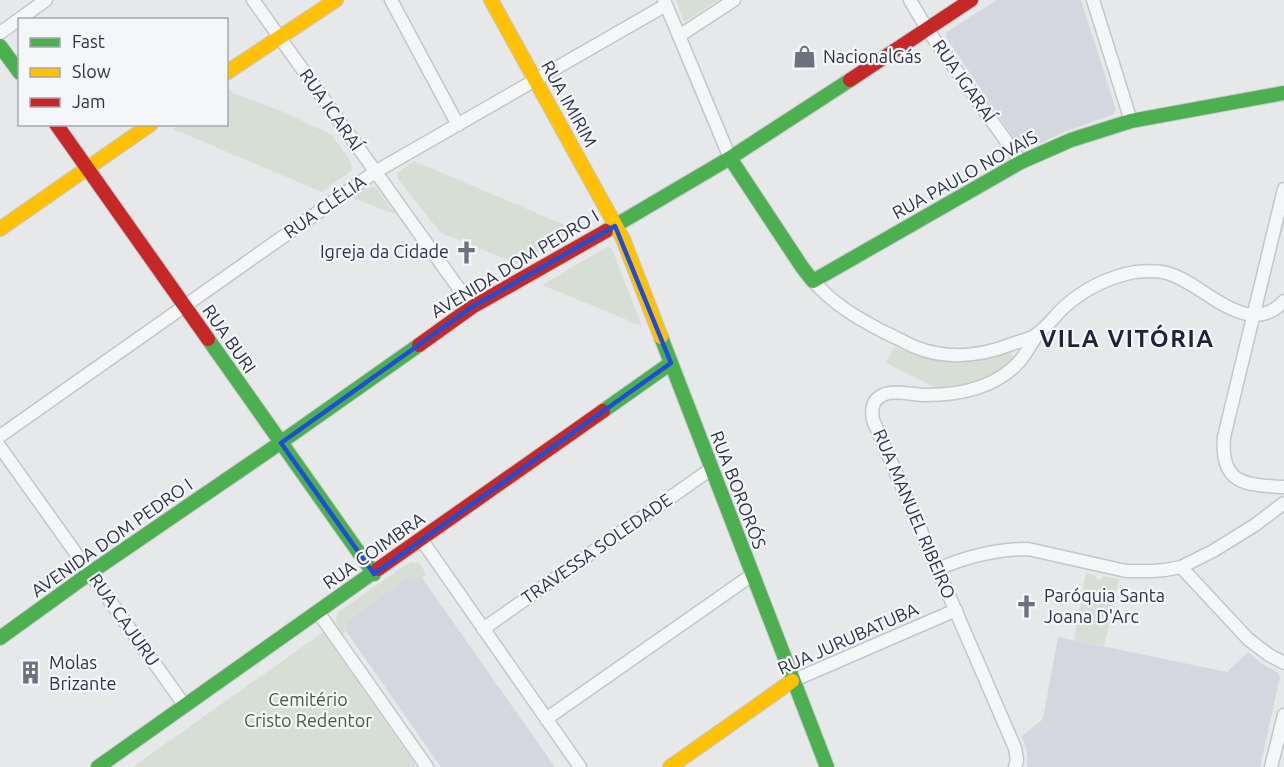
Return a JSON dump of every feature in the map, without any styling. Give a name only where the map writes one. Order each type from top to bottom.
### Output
[{"type":"street","points":[[21,18],[46,0]]},
{"type":"street","name":"RUA ICARAÍ","points":[[253,0],[472,307]]},
{"type":"street","points":[[228,72],[336,0]]},
{"type":"street","points":[[391,0],[458,125]]},
{"type":"street","name":"RUA IMIRIM","points":[[491,0],[615,226]]},
{"type":"street","points":[[679,36],[734,0]]},
{"type":"street","name":"RUA IGARAÍ","points":[[910,0],[927,28],[1021,162]]},
{"type":"street","name":"AVENIDA DOM PEDRO I","points":[[0,638],[472,307],[730,158],[971,0]]},
{"type":"street","points":[[1093,0],[1131,121]]},
{"type":"street","points":[[665,3],[730,158],[813,281],[827,297],[850,314],[914,346],[927,351],[970,355],[988,352],[1036,335],[1066,306],[1090,288],[1113,278],[1151,271],[1167,273],[1230,309],[1254,315],[1278,308],[1284,301]]},
{"type":"street","name":"RUA CLÉLIA","points":[[0,436],[375,172],[665,3]]},
{"type":"street","points":[[0,33],[18,20]]},
{"type":"street","points":[[0,46],[18,70]]},
{"type":"street","name":"RUA PAULO NOVAIS","points":[[813,281],[1021,162],[1071,140],[1131,121],[1284,93]]},
{"type":"street","name":"RUA BURI","points":[[57,126],[374,574]]},
{"type":"street","points":[[0,229],[148,126]]},
{"type":"street","points":[[1284,189],[1224,436],[1224,458],[1231,474],[1244,482],[1284,487]]},
{"type":"street","name":"RUA BORORÓS","points":[[615,226],[623,239],[826,767]]},
{"type":"street","name":"RUA MANUEL RIBEIRO","points":[[1015,767],[1017,760],[1015,748],[871,411],[873,403],[883,395],[891,393],[949,394],[988,384],[1018,362],[1036,335]]},
{"type":"street","name":"RUA COIMBRA","points":[[98,767],[671,363]]},
{"type":"street","name":"RUA CAJURU","points":[[0,447],[185,706]]},
{"type":"street","name":"TRAVESSA SOLEDADE","points":[[483,629],[711,470]]},
{"type":"street","points":[[938,569],[978,554],[1012,549],[1047,552],[1126,570],[1152,571],[1181,567],[1213,551],[1255,525],[1284,503]]},
{"type":"street","points":[[422,540],[580,767]]},
{"type":"street","points":[[1181,567],[1248,639],[1284,663]]},
{"type":"street","points":[[546,719],[752,575]]},
{"type":"street","name":"RUA JURUBATUBA","points":[[670,767],[792,681],[956,610]]},
{"type":"street","points":[[318,612],[427,767]]},
{"type":"street","points":[[1271,767],[1284,715]]},
{"type":"highlighted area","points":[[615,226],[671,363],[374,574],[281,443],[472,307]]},
{"type":"shaded area","points":[[997,0],[1081,0],[1116,110],[1114,114],[1064,132],[1026,150],[1021,149],[946,37],[947,32]]},
{"type":"shaded area","points":[[410,576],[422,578],[555,767],[441,767],[346,631],[348,620]]},
{"type":"shaded area","points":[[1058,637],[1227,672],[1248,652],[1262,664],[1277,672],[1280,677],[1260,767],[1027,767],[1027,752],[1022,736],[1043,719]]},
{"type":"green space","points":[[676,0],[716,0],[717,1],[684,22]]},
{"type":"green space","points":[[230,89],[233,93],[279,110],[332,135],[350,160],[352,170],[322,192],[173,129],[178,126],[228,126],[228,90]]},
{"type":"green space","points":[[414,161],[574,229],[518,264],[441,233],[398,179],[397,173]]},
{"type":"green space","points":[[372,187],[376,188],[395,214],[353,198]]},
{"type":"green space","points":[[607,247],[612,249],[642,326],[542,285]]},
{"type":"green space","points":[[894,347],[922,357],[961,363],[981,361],[1007,352],[1013,356],[1010,362],[992,375],[956,387],[938,388],[886,363]]},
{"type":"green space","points":[[413,562],[420,564],[426,574],[422,578],[410,576],[349,619],[346,631],[342,634],[336,618],[338,612]]},
{"type":"green space","points":[[1086,573],[1095,575],[1101,580],[1104,576],[1119,579],[1104,646],[1074,640]]},
{"type":"green space","name":"Cemitério Cristo Redentor","points":[[323,632],[417,767],[133,767]]},
{"type":"traffic: fast","points":[[0,46],[18,70]]},
{"type":"traffic: fast","points":[[606,231],[730,158],[850,80]]},
{"type":"traffic: fast","points":[[730,158],[813,281],[1021,162],[1071,140],[1131,121],[1284,93]]},
{"type":"traffic: fast","points":[[661,337],[827,767]]},
{"type":"traffic: fast","points":[[208,339],[374,574]]},
{"type":"traffic: fast","points":[[0,638],[419,345]]},
{"type":"traffic: fast","points":[[603,411],[671,363]]},
{"type":"traffic: fast","points":[[98,767],[378,569]]},
{"type":"traffic: slow","points":[[228,72],[336,0]]},
{"type":"traffic: slow","points":[[491,0],[623,239],[661,337]]},
{"type":"traffic: slow","points":[[0,229],[148,126]]},
{"type":"traffic: slow","points":[[670,767],[792,681]]},
{"type":"traffic: jam","points":[[850,80],[971,0]]},
{"type":"traffic: jam","points":[[57,126],[208,339]]},
{"type":"traffic: jam","points":[[419,345],[472,307],[606,231]]},
{"type":"traffic: jam","points":[[378,569],[603,411]]},
{"type":"place","name":"NacionalGás","points":[[805,57]]},
{"type":"place","name":"Igreja da Cidade","points":[[467,252]]},
{"type":"place","name":"Paróquia Santa Joana D'Arc","points":[[1026,606]]},
{"type":"place","name":"Molas Brizante","points":[[31,673]]},
{"type":"district","name":"VILA VITÓRIA","points":[[1127,339]]}]
